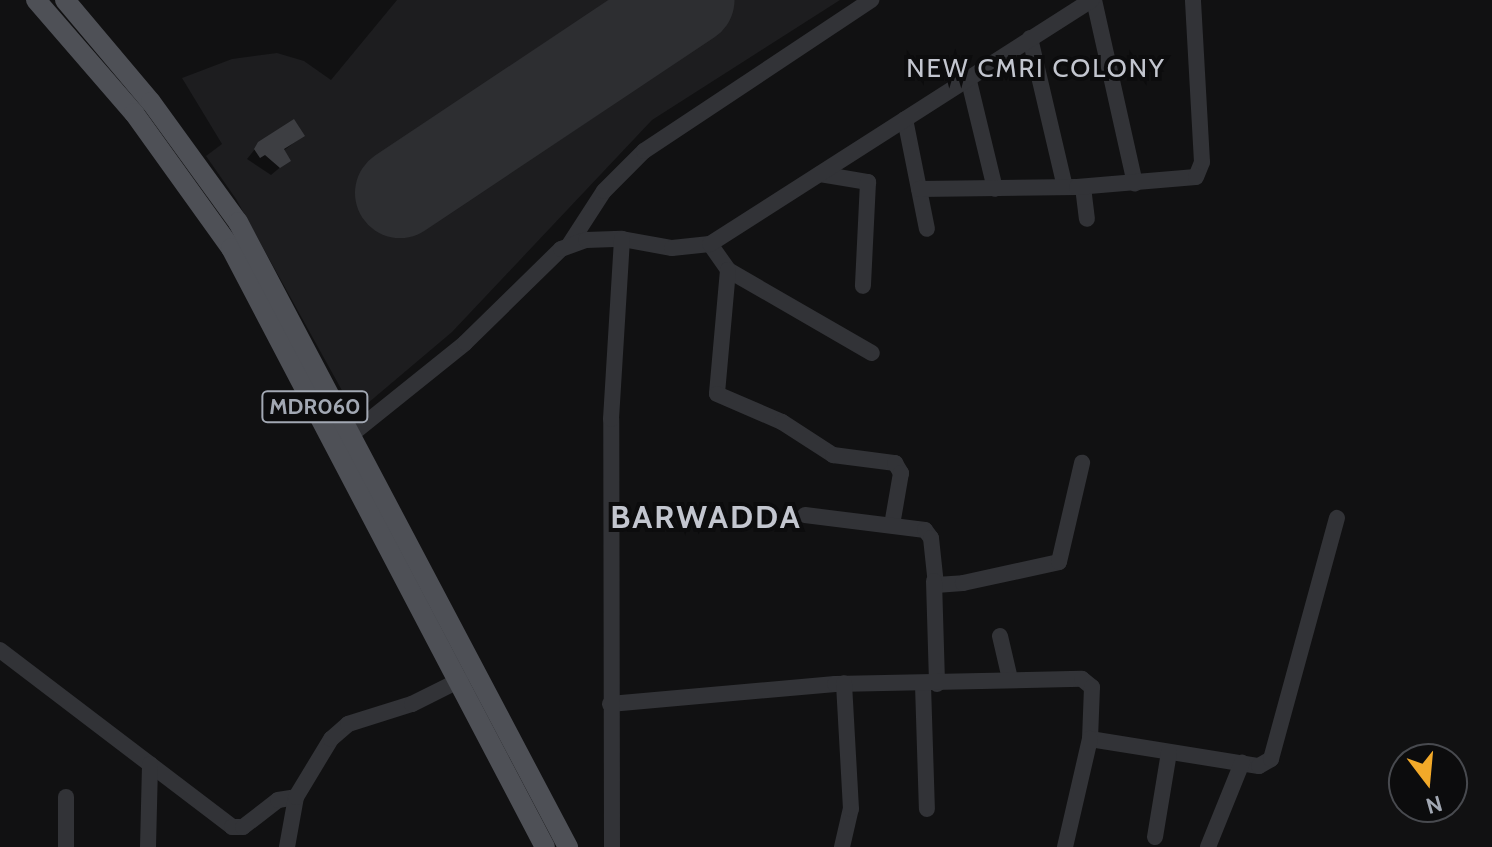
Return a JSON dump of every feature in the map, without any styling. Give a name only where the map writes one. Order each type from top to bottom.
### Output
[{"type":"main road","name":"MDR060","points":[[36,0],[134,113],[211,214],[460,680],[545,847]]},
{"type":"main road","name":"MDR060","points":[[65,0],[151,102],[238,222],[568,847]]},
{"type":"street","points":[[352,434],[465,343],[569,245],[604,191],[644,151],[871,0]]},
{"type":"street","points":[[569,245],[622,239],[672,248],[710,244],[1093,0],[1135,183]]},
{"type":"street","points":[[919,189],[1083,187],[1187,179],[1200,172],[1193,0]]},
{"type":"street","points":[[1030,38],[1065,187]]},
{"type":"street","points":[[968,77],[995,189]]},
{"type":"street","points":[[905,119],[927,229]]},
{"type":"street","points":[[820,174],[868,182],[863,286]]},
{"type":"street","points":[[1083,187],[1087,219]]},
{"type":"street","points":[[612,847],[611,419],[622,239]]},
{"type":"street","points":[[710,244],[728,270],[872,353]]},
{"type":"street","points":[[728,270],[717,394],[782,422],[833,455],[895,463],[901,473],[892,525]]},
{"type":"street","points":[[934,581],[942,586],[1059,562],[1082,463]]},
{"type":"street","points":[[805,515],[929,532],[934,581],[927,809]]},
{"type":"street","points":[[1090,739],[1259,766],[1271,759],[1337,518]]},
{"type":"street","points":[[1000,636],[1010,679]]},
{"type":"street","points":[[0,650],[238,828],[278,800],[296,797]]},
{"type":"street","points":[[610,704],[844,683],[930,684],[1010,679],[1089,682],[1090,739],[1065,847]]},
{"type":"street","points":[[287,847],[296,797],[318,756],[348,724],[412,704],[460,680]]},
{"type":"street","points":[[842,847],[851,809],[844,683]]},
{"type":"street","points":[[1155,837],[1169,752]]},
{"type":"street","points":[[1208,847],[1242,763]]},
{"type":"street","points":[[148,847],[150,764]]},
{"type":"street","points":[[66,797],[66,847]]},
{"type":"shaded area","points":[[397,0],[840,0],[652,120],[452,332],[355,414],[236,199],[206,156],[222,144],[182,78],[232,59],[277,53],[304,61],[331,80]]},
{"type":"building","points":[[294,119],[305,136],[284,149],[291,161],[280,168],[265,155],[260,158],[254,149],[258,142]]},
{"type":"runway","points":[[400,193],[689,0]]},
{"type":"district","name":"NEW CMRI COLONY","points":[[1036,69]]},
{"type":"district","name":"BARWADDA","points":[[706,517]]}]
